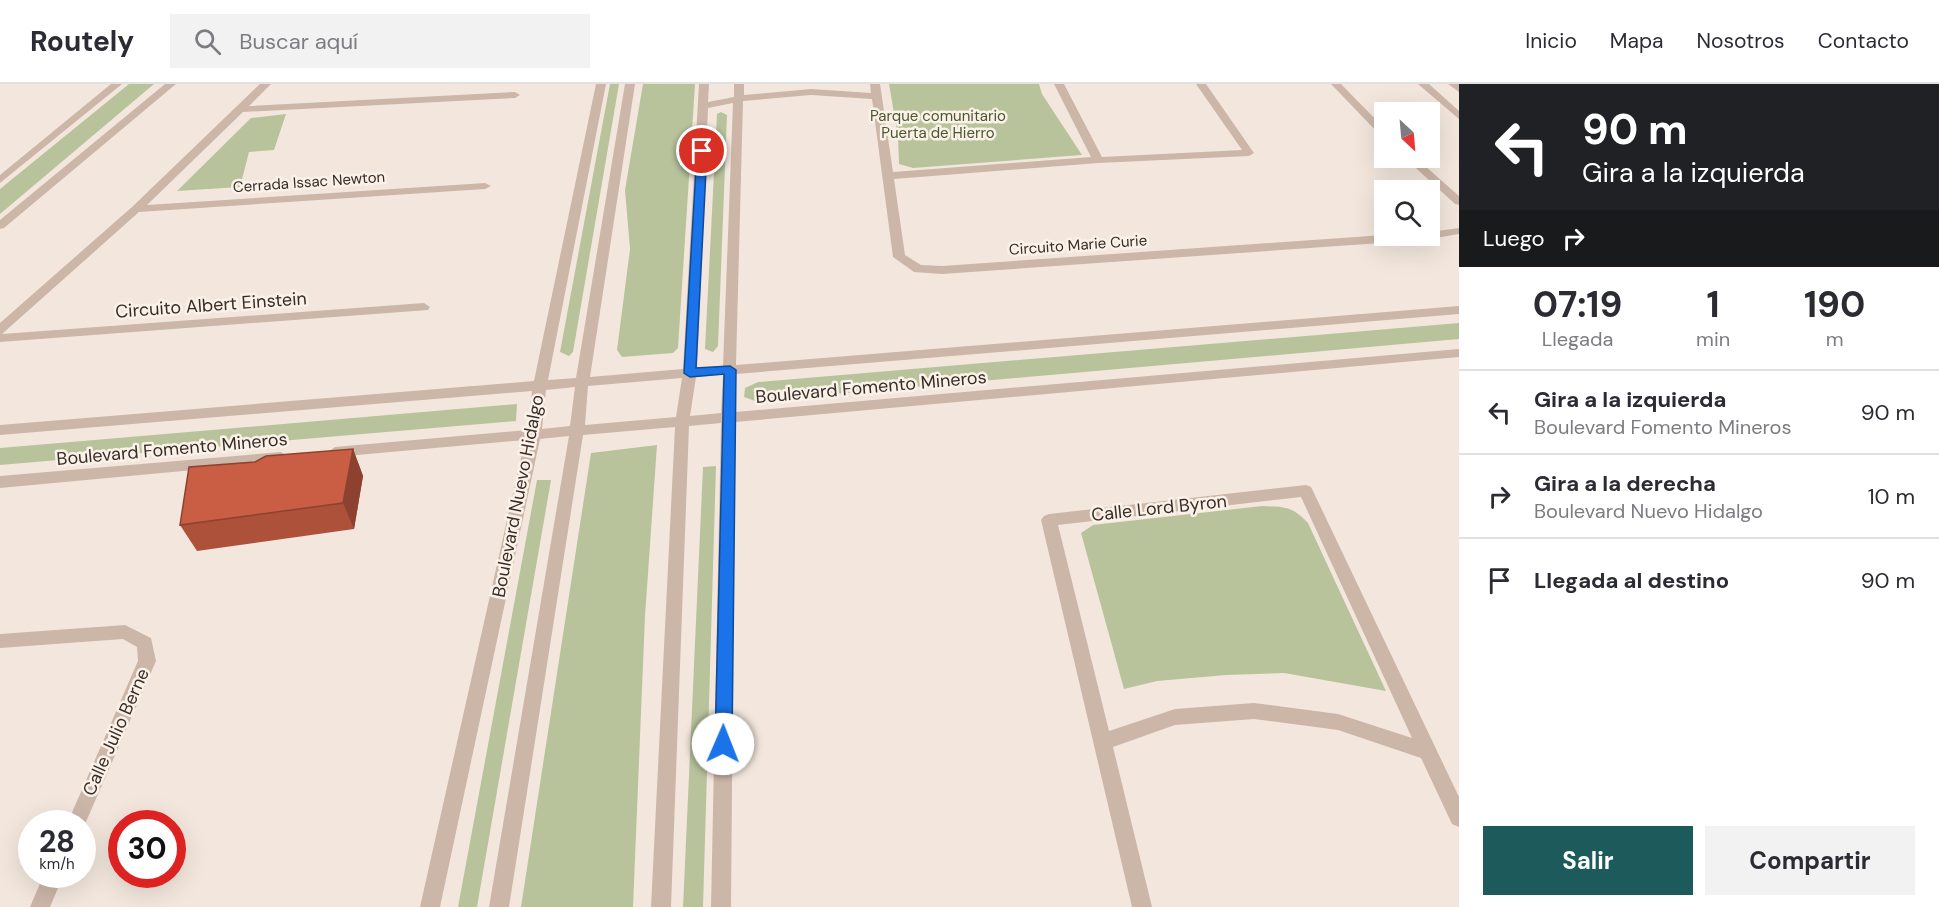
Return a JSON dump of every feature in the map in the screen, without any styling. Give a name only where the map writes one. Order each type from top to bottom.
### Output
[{"type":"street","points":[[0,180],[117,84]]},
{"type":"street","points":[[0,226],[171,84]]},
{"type":"street","points":[[0,330],[136,209],[266,84]]},
{"type":"street","name":"Boulevard Nuevo Hidalgo","points":[[430,907],[534,434],[540,385],[601,84]]},
{"type":"street","points":[[499,907],[578,430],[582,382],[630,84]]},
{"type":"street","points":[[662,907],[682,421],[690,373],[704,84]]},
{"type":"street","points":[[721,907],[728,417],[739,84]]},
{"type":"street","name":"Circuito Marie Curie","points":[[875,84],[899,257],[918,269],[942,270],[1374,240]]},
{"type":"street","points":[[1059,84],[1098,160]]},
{"type":"street","points":[[887,176],[1098,160],[1249,153],[1201,84]]},
{"type":"street","points":[[1336,84],[1374,123]]},
{"type":"street","points":[[1423,84],[1459,116]]},
{"type":"street","points":[[1453,84],[1459,89]]},
{"type":"street","points":[[704,106],[740,97],[809,92],[876,97]]},
{"type":"street","points":[[241,109],[515,95]]},
{"type":"street","points":[[1421,168],[1459,202]]},
{"type":"street","name":"Cerrada Issac Newton","points":[[136,209],[485,186]]},
{"type":"street","points":[[1440,234],[1459,231]]},
{"type":"street","name":"Circuito Albert Einstein","points":[[0,338],[424,308]]},
{"type":"street","name":"Boulevard Fomento Mineros","points":[[0,430],[1459,310]]},
{"type":"street","name":"Boulevard Fomento Mineros","points":[[320,453],[1459,353]]},
{"type":"street","name":"Boulevard Fomento Mineros","points":[[0,482],[296,456]]},
{"type":"street","name":"Calle Lord Byron","points":[[1142,907],[1049,520],[1306,491],[1459,818]]},
{"type":"street","name":"Calle Julio Berne","points":[[0,641],[125,632],[146,643],[147,661],[82,810]]},
{"type":"street","points":[[1102,742],[1175,717],[1254,711],[1338,722],[1427,751]]},
{"type":"street","points":[[40,907],[48,888]]},
{"type":"green space","points":[[129,84],[154,84],[0,214],[0,189]]},
{"type":"green space","points":[[610,84],[619,84],[573,352],[569,356],[560,352]]},
{"type":"green space","points":[[643,84],[695,84],[678,348],[673,353],[622,357],[617,350],[630,249],[625,190]]},
{"type":"green space","name":"Parque comunitario Puerta de Hierro","points":[[889,84],[1039,84],[1042,94],[1082,155],[913,168],[899,164],[898,136]]},
{"type":"green space","points":[[721,112],[727,115],[718,346],[713,352],[705,349],[717,114]]},
{"type":"green space","points":[[286,114],[274,150],[249,152],[240,187],[177,191],[251,118]]},
{"type":"green space","points":[[1459,323],[1459,339],[755,401],[744,397],[745,388],[758,382]]},
{"type":"green space","points":[[517,404],[516,421],[0,465],[0,448]]},
{"type":"green space","points":[[657,445],[645,616],[633,907],[521,907],[591,453]]},
{"type":"green space","points":[[716,466],[703,907],[683,907],[703,467]]},
{"type":"green space","points":[[537,480],[551,480],[477,907],[458,907]]},
{"type":"green space","points":[[1262,506],[1288,508],[1308,523],[1386,691],[1284,673],[1157,681],[1124,689],[1081,533],[1093,525]]},
{"type":"building","points":[[353,449],[343,503],[180,525],[189,467],[255,462],[266,456]]},
{"type":"route","points":[[702,151],[690,373],[730,370],[723,744]]}]
